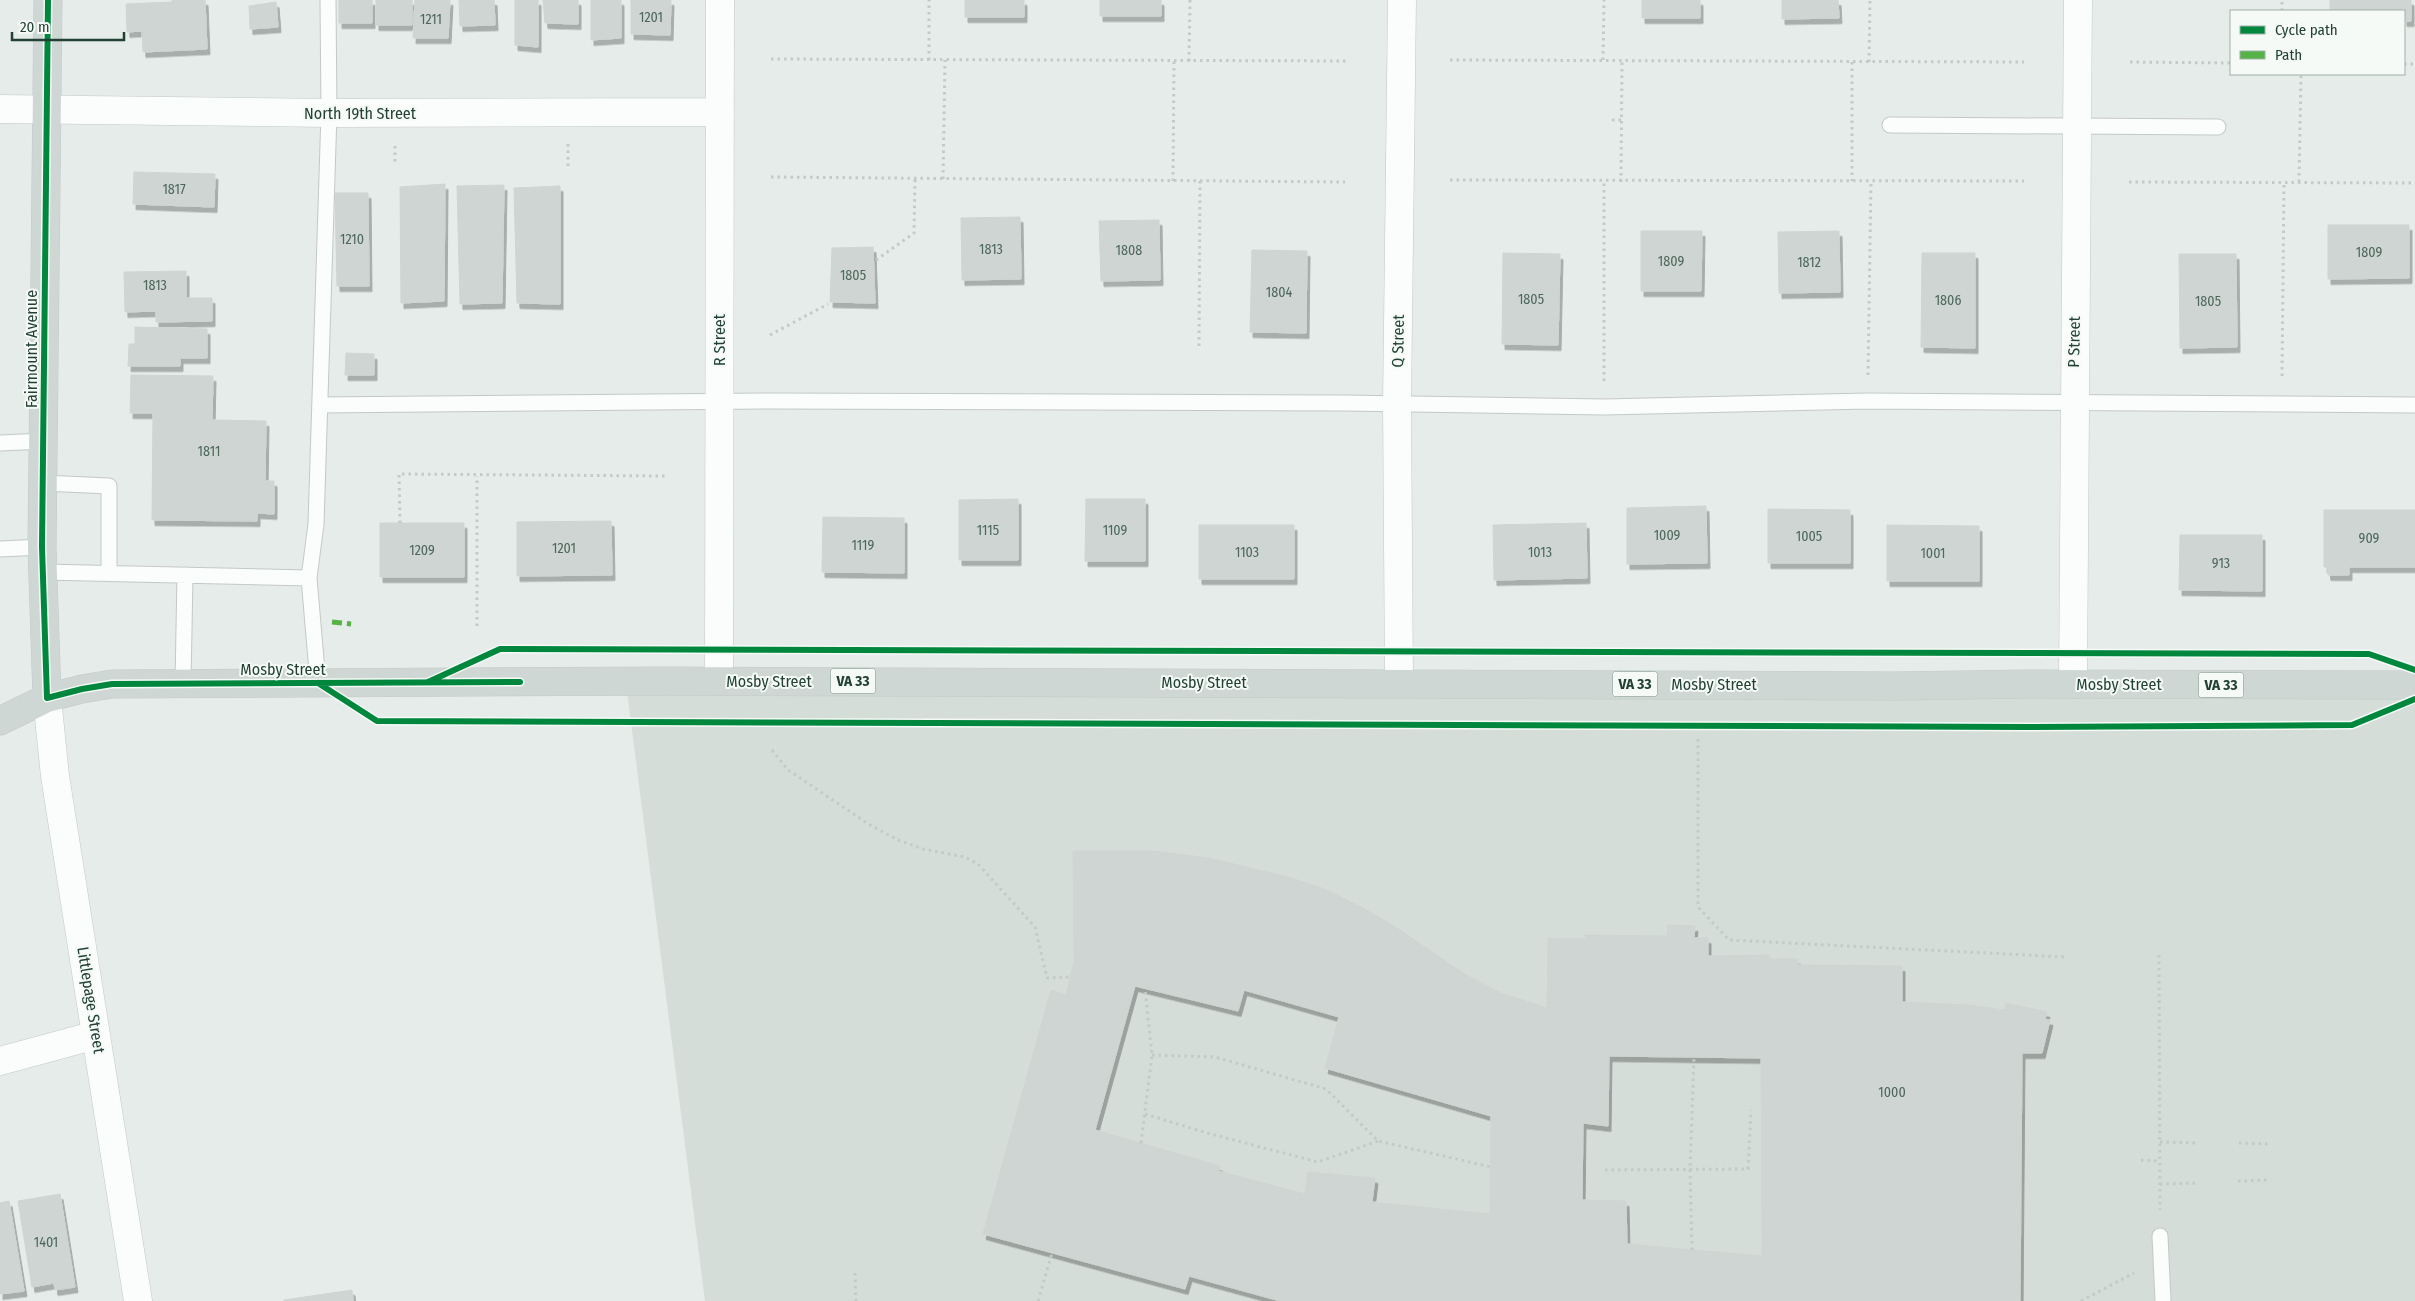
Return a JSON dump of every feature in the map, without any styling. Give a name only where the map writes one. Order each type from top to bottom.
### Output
[{"type":"main road","name":"Fairmount Avenue","points":[[47,698],[42,559],[48,0]]},
{"type":"main road","name":"Mosby Street","points":[[0,721],[47,698],[112,684],[719,681],[1399,682],[1887,686],[2073,684],[2415,685]]},
{"type":"street","name":"R Street","points":[[719,681],[720,0]]},
{"type":"street","name":"Q Street","points":[[1399,682],[1397,404],[1402,0]]},
{"type":"street","name":"P Street","points":[[2073,684],[2078,0]]},
{"type":"street","name":"North 19th Street","points":[[0,109],[329,113],[720,112]]},
{"type":"street","name":"Littlepage Street","points":[[47,698],[56,776],[138,1301]]},
{"type":"street","points":[[0,1061],[96,1035]]},
{"type":"lane","points":[[318,683],[309,578],[316,524],[320,405],[329,113],[328,0]]},
{"type":"lane","points":[[1890,125],[2077,128],[2218,127]]},
{"type":"lane","points":[[320,405],[719,401],[1397,404],[1604,407],[1868,402],[2415,406]]},
{"type":"lane","points":[[0,443],[44,441]]},
{"type":"lane","points":[[44,483],[109,486],[109,573]]},
{"type":"lane","points":[[0,548],[109,573],[309,578]]},
{"type":"lane","points":[[183,683],[185,575]]},
{"type":"lane","points":[[2160,1236],[2163,1301]]},
{"type":"path","points":[[929,0],[929,60]]},
{"type":"path","points":[[1189,61],[1190,0]]},
{"type":"path","points":[[1603,60],[1604,0]]},
{"type":"path","points":[[1869,62],[1870,0]]},
{"type":"path","points":[[771,59],[1346,61]]},
{"type":"path","points":[[943,179],[945,60]]},
{"type":"path","points":[[1450,60],[2024,62]]},
{"type":"path","points":[[1621,182],[1622,60]]},
{"type":"path","points":[[1173,181],[1174,61]]},
{"type":"path","points":[[1852,62],[1852,181]]},
{"type":"path","points":[[2130,62],[2230,63]]},
{"type":"path","points":[[2299,182],[2301,75]]},
{"type":"path","points":[[1612,120],[1622,120]]},
{"type":"path","points":[[771,177],[1345,182]]},
{"type":"path","points":[[876,260],[914,233],[915,178]]},
{"type":"path","points":[[1450,180],[1604,182],[2024,181]]},
{"type":"path","points":[[1199,346],[1200,181]]},
{"type":"path","points":[[1868,402],[1871,181]]},
{"type":"path","points":[[1604,182],[1604,407]]},
{"type":"path","points":[[2129,182],[2415,183]]},
{"type":"path","points":[[2282,404],[2284,182]]},
{"type":"path","points":[[770,335],[828,304]]},
{"type":"path","points":[[400,523],[399,474],[665,476]]},
{"type":"path","points":[[477,476],[477,626]]},
{"type":"path","points":[[1698,739],[1698,907],[1729,940],[2066,957]]},
{"type":"path","points":[[772,750],[788,770],[870,826],[898,840],[923,848],[965,857],[978,864],[1035,927],[1047,978],[1069,977]]},
{"type":"path","points":[[2159,955],[2160,1216]]},
{"type":"path","points":[[1141,1143],[1152,1055],[1145,989]]},
{"type":"path","points":[[1152,1055],[1215,1057],[1326,1089],[1378,1141],[1491,1167]]},
{"type":"path","points":[[1692,1250],[1690,1170],[1694,1057]]},
{"type":"path","points":[[1605,1170],[1748,1169],[1751,1110]]},
{"type":"path","points":[[1145,1114],[1207,1133],[1318,1162],[1378,1141]]},
{"type":"path","points":[[2160,1142],[2198,1143]]},
{"type":"path","points":[[2239,1143],[2269,1144]]},
{"type":"path","points":[[2141,1160],[2160,1160]]},
{"type":"path","points":[[2238,1181],[2269,1180]]},
{"type":"path","points":[[2160,1184],[2199,1183]]},
{"type":"path","points":[[1038,1301],[1052,1253]]},
{"type":"path","points":[[855,1272],[856,1301]]},
{"type":"path","points":[[2081,1301],[2134,1273]]},
{"type":"shaded area","points":[[626,683],[2415,685],[2415,1301],[705,1301]]},
{"type":"building","points":[[172,0],[205,0],[207,49],[143,52],[142,31],[127,32],[126,4],[172,2]]},
{"type":"building","points":[[339,0],[372,0],[372,23],[339,23]]},
{"type":"building","points":[[376,0],[412,0],[412,25],[376,25]]},
{"type":"building","points":[[415,0],[450,0],[448,38],[413,38]]},
{"type":"building","points":[[459,0],[494,0],[495,25],[460,26]]},
{"type":"building","points":[[515,0],[538,0],[538,47],[515,45]]},
{"type":"building","points":[[543,0],[578,0],[578,24],[545,23]]},
{"type":"building","points":[[591,0],[621,0],[621,38],[591,40]]},
{"type":"building","points":[[631,0],[671,0],[670,35],[631,34]]},
{"type":"building","points":[[965,0],[1024,0],[1024,17],[965,17]]},
{"type":"building","points":[[1100,0],[1161,0],[1161,16],[1100,16]]},
{"type":"building","points":[[1642,0],[1700,0],[1700,18],[1642,18]]},
{"type":"building","points":[[1782,0],[1838,0],[1839,18],[1782,19]]},
{"type":"building","points":[[2330,0],[2411,0],[2411,21],[2405,21],[2405,10],[2330,10]]},
{"type":"building","points":[[276,2],[278,27],[250,29],[249,6]]},
{"type":"building","points":[[134,172],[215,174],[214,207],[133,204]]},
{"type":"building","points":[[445,184],[444,301],[401,303],[400,187]]},
{"type":"building","points":[[504,185],[502,303],[460,304],[457,186]]},
{"type":"building","points":[[560,186],[560,304],[517,303],[514,188]]},
{"type":"building","points":[[335,193],[368,193],[369,286],[337,286]]},
{"type":"building","points":[[1020,217],[1021,279],[962,280],[961,218]]},
{"type":"building","points":[[1159,220],[1160,280],[1101,281],[1099,221]]},
{"type":"building","points":[[2328,225],[2409,225],[2409,278],[2328,279]]},
{"type":"building","points":[[1641,231],[1702,231],[1701,291],[1641,291]]},
{"type":"building","points":[[1839,231],[1840,292],[1779,293],[1778,232]]},
{"type":"building","points":[[873,247],[875,303],[830,302],[832,248]]},
{"type":"building","points":[[1252,250],[1307,251],[1306,333],[1250,332]]},
{"type":"building","points":[[1503,253],[1560,254],[1558,345],[1502,344]]},
{"type":"building","points":[[1922,253],[1975,253],[1975,348],[1921,347]]},
{"type":"building","points":[[2179,254],[2236,254],[2237,347],[2180,348]]},
{"type":"building","points":[[186,271],[186,298],[212,298],[212,321],[156,322],[156,311],[125,312],[124,272]]},
{"type":"building","points":[[135,327],[207,329],[207,358],[180,358],[180,366],[128,366],[129,344],[135,344]]},
{"type":"building","points":[[346,353],[374,354],[374,375],[345,375]]},
{"type":"building","points":[[131,375],[213,376],[212,420],[266,421],[265,481],[274,481],[274,514],[257,513],[257,521],[152,520],[153,413],[130,413]]},
{"type":"building","points":[[1018,499],[1018,560],[959,560],[959,500]]},
{"type":"building","points":[[1086,499],[1145,499],[1145,561],[1085,561]]},
{"type":"building","points":[[1706,506],[1707,563],[1627,564],[1627,508]]},
{"type":"building","points":[[1768,509],[1850,510],[1850,563],[1768,563]]},
{"type":"building","points":[[2324,510],[2415,510],[2415,567],[2324,567]]},
{"type":"building","points":[[823,517],[904,518],[904,573],[822,572]]},
{"type":"building","points":[[611,521],[612,575],[517,576],[517,522]]},
{"type":"building","points":[[380,523],[464,523],[464,577],[380,577]]},
{"type":"building","points":[[1586,523],[1587,578],[1494,580],[1493,525]]},
{"type":"building","points":[[1199,525],[1294,525],[1294,579],[1199,579]]},
{"type":"building","points":[[1887,525],[1979,526],[1979,581],[1887,581]]},
{"type":"building","points":[[2180,535],[2262,535],[2262,591],[2179,590]]},
{"type":"building","points":[[2327,567],[2349,567],[2349,575],[2328,575]]},
{"type":"building","points":[[1073,851],[1154,851],[1209,858],[1288,877],[1322,888],[1365,909],[1400,930],[1466,975],[1501,993],[1547,1008],[1548,938],[1586,939],[1585,935],[1667,936],[1668,925],[1695,926],[1694,938],[1708,938],[1708,956],[1769,955],[1770,959],[1798,959],[1797,965],[1902,966],[1902,1002],[1968,1005],[2005,1010],[2006,1003],[2047,1012],[2045,1019],[2050,1020],[2042,1053],[2022,1053],[2020,1301],[1280,1301],[1189,1276],[1185,1289],[983,1234],[1051,990],[1066,995],[1074,962]],"holes":[[[1135,986],[1238,1011],[1244,990],[1339,1017],[1325,1068],[1491,1116],[1490,1214],[1372,1202],[1375,1178],[1308,1172],[1305,1194],[1218,1171],[1220,1166],[1095,1130]],[[1609,1056],[1761,1058],[1762,1256],[1627,1244],[1626,1201],[1582,1200],[1583,1123],[1608,1126]]]},
{"type":"building","points":[[60,1194],[75,1287],[55,1290],[54,1283],[32,1287],[18,1201]]},
{"type":"building","points":[[9,1201],[24,1291],[0,1294],[0,1203]]},
{"type":"building","points":[[352,1290],[353,1301],[284,1301],[284,1300]]},
{"type":"marked path","points":[[332,622],[351,624]]},
{"type":"cycle path","points":[[48,0],[42,547],[47,698],[112,684],[520,682]]},
{"type":"cycle path","points":[[428,682],[500,649],[2369,654],[2415,670]]},
{"type":"cycle path","points":[[318,683],[377,721],[2027,727],[2352,725],[2415,699]]}]
